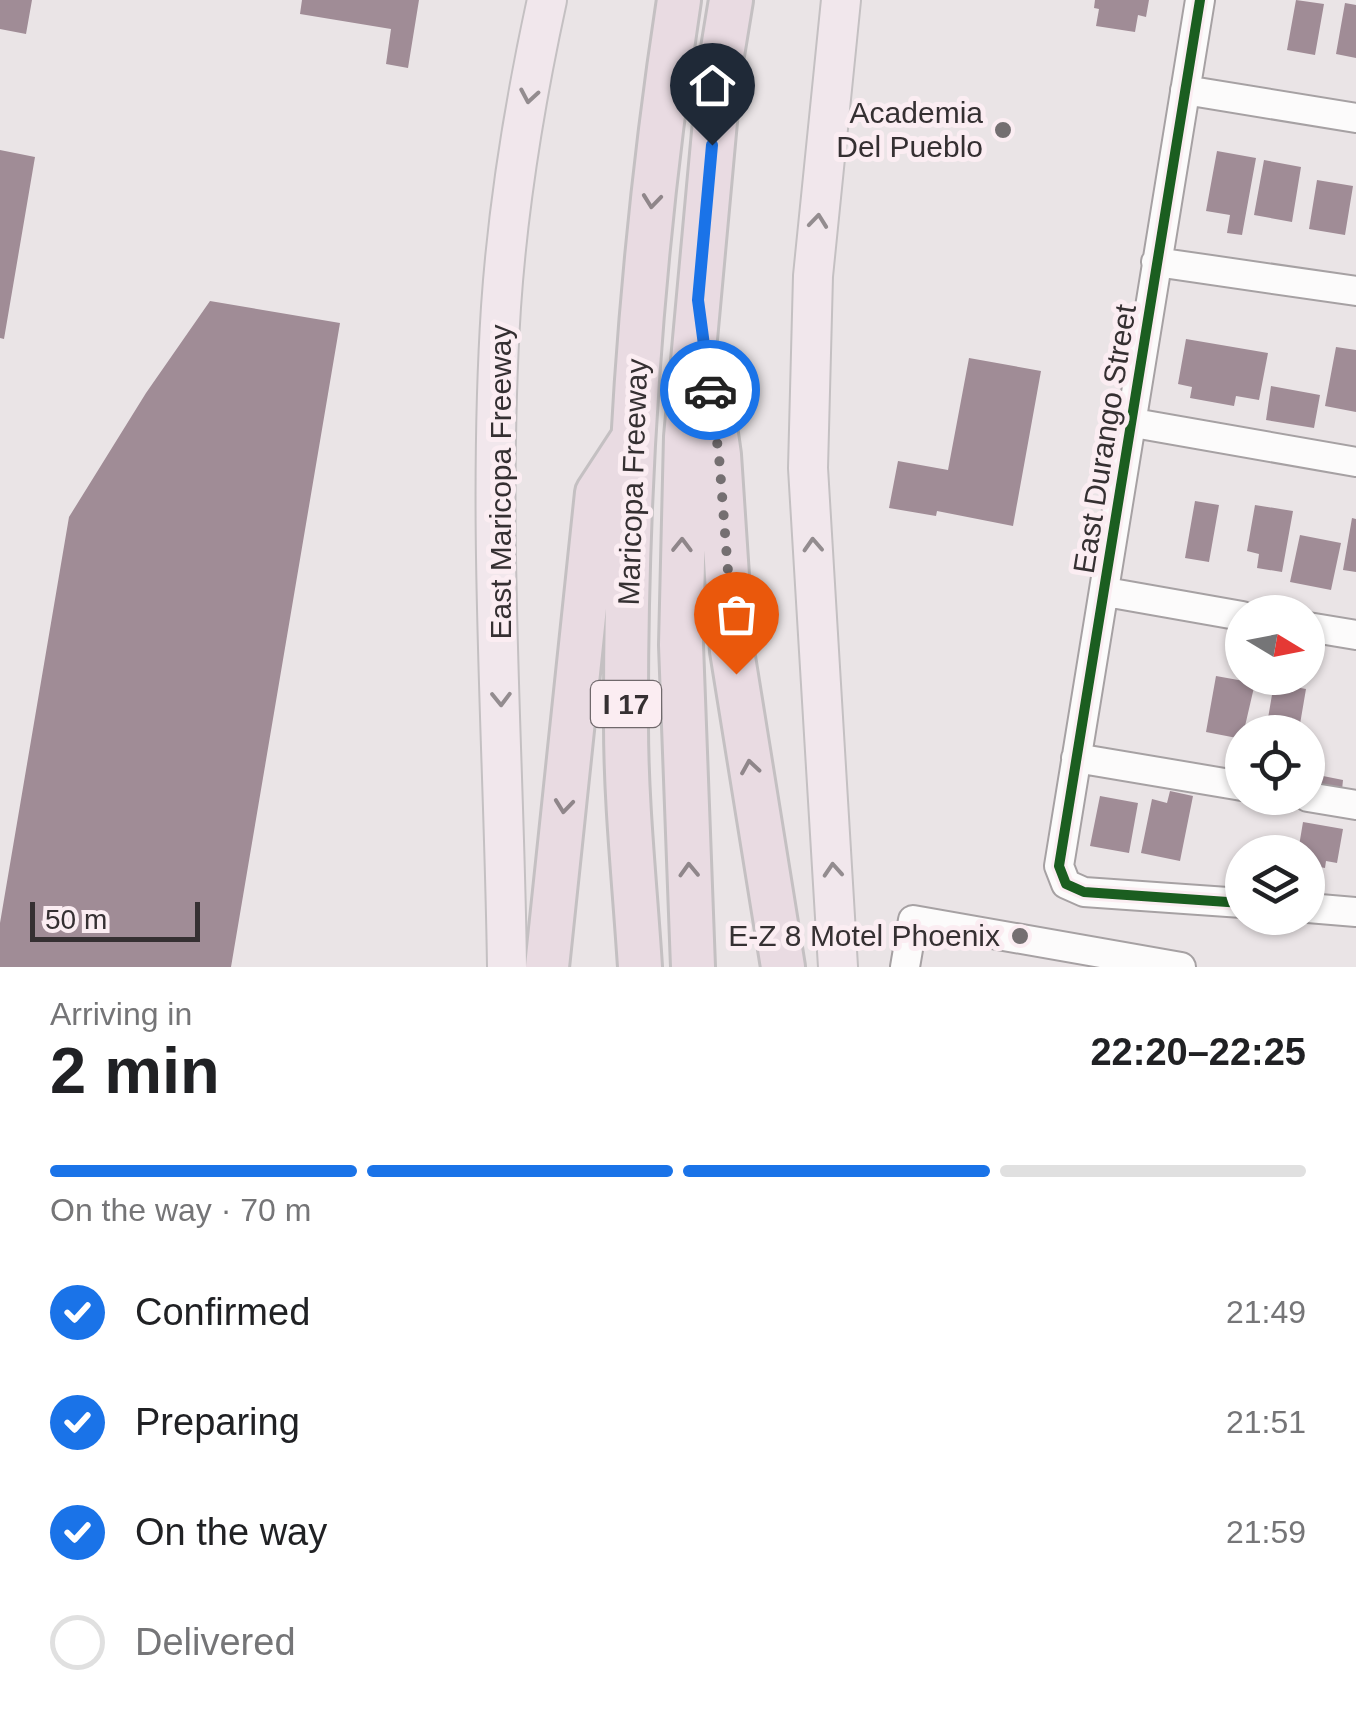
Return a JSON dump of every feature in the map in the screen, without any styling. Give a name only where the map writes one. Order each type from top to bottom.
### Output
[{"type":"highway","name":"Maricopa Freeway","points":[[640,967],[626,728],[631,440],[659,138],[679,0]]},
{"type":"highway","name":"Maricopa Freeway","points":[[693,967],[682,683],[682,540],[698,300],[720,67],[731,0]]},
{"type":"highway","points":[[698,300],[719,456],[734,666],[783,967]]},
{"type":"highway","points":[[547,967],[597,493],[631,440]]},
{"type":"main road","name":"East Maricopa Freeway","points":[[507,967],[496,511],[501,310],[511,198],[547,0]]},
{"type":"main road","points":[[838,967],[808,468],[813,276],[841,0]]},
{"type":"street","name":"East Durango Street","points":[[1200,0],[1059,866],[1066,884],[1084,892],[1225,902]]},
{"type":"street","points":[[1185,90],[1356,118]]},
{"type":"street","points":[[1156,262],[1356,291]]},
{"type":"street","points":[[1134,424],[1356,462]]},
{"type":"street","points":[[1106,592],[1225,613]]},
{"type":"street","points":[[1325,630],[1356,635]]},
{"type":"street","points":[[1076,758],[1225,783]]},
{"type":"street","points":[[1325,800],[1356,805]]},
{"type":"street","points":[[1325,909],[1356,912]]},
{"type":"street","points":[[905,967],[913,920],[1181,967]]},
{"type":"building","points":[[0,0],[32,0],[26,34],[0,29]]},
{"type":"building","points":[[302,0],[419,0],[408,68],[386,64],[391,29],[300,14]]},
{"type":"building","points":[[1095,0],[1149,0],[1146,17],[1138,15],[1135,32],[1096,26],[1099,9],[1094,8]]},
{"type":"building","points":[[1296,0],[1324,4],[1315,55],[1287,50]]},
{"type":"building","points":[[1345,3],[1356,5],[1356,58],[1336,54]]},
{"type":"building","points":[[0,150],[35,157],[4,339],[0,338]]},
{"type":"building","points":[[1217,151],[1256,158],[1242,235],[1227,233],[1230,215],[1206,211]]},
{"type":"building","points":[[1264,160],[1301,167],[1292,222],[1254,215]]},
{"type":"building","points":[[1317,180],[1353,186],[1345,235],[1309,229]]},
{"type":"building","points":[[210,301],[340,323],[231,967],[0,967],[0,923],[69,517],[146,393]]},
{"type":"building","points":[[1186,339],[1268,353],[1259,400],[1236,396],[1234,406],[1190,398],[1192,387],[1178,384]]},
{"type":"building","points":[[1336,347],[1356,350],[1356,412],[1325,406]]},
{"type":"building","points":[[969,358],[1041,371],[1013,526],[937,511],[936,516],[889,508],[898,461],[948,470]]},
{"type":"building","points":[[1271,386],[1320,395],[1314,428],[1266,420]]},
{"type":"building","points":[[1195,501],[1219,505],[1209,562],[1185,558]]},
{"type":"building","points":[[1255,505],[1293,511],[1282,572],[1257,568],[1259,554],[1247,551]]},
{"type":"building","points":[[1352,518],[1356,519],[1356,572],[1343,570]]},
{"type":"building","points":[[1300,535],[1341,543],[1331,590],[1290,582]]},
{"type":"building","points":[[1216,676],[1225,678],[1225,695],[1252,695],[1248,715],[1225,715],[1225,736],[1206,732]]},
{"type":"building","points":[[1272,695],[1305,695],[1302,715],[1269,715]]},
{"type":"building","points":[[1325,776],[1343,780],[1342,790],[1325,792]]},
{"type":"building","points":[[1170,791],[1193,796],[1180,861],[1141,853],[1152,799],[1167,803]]},
{"type":"building","points":[[1100,796],[1138,803],[1129,853],[1090,846]]},
{"type":"building","points":[[1303,822],[1343,829],[1337,863],[1326,861],[1325,868],[1325,835],[1301,835]]},
{"type":"cycle path","points":[[1200,0],[1059,866],[1066,884],[1084,892],[1225,902]]},
{"type":"way so far","points":[[710,390],[736,674]]},
{"type":"place","name":"Academia Del Pueblo","points":[[1003,130]]},
{"type":"place","name":"E-Z 8 Motel Phoenix","points":[[1020,936]]},
{"type":"route","points":[[710,390],[698,300],[712,145]]}]
